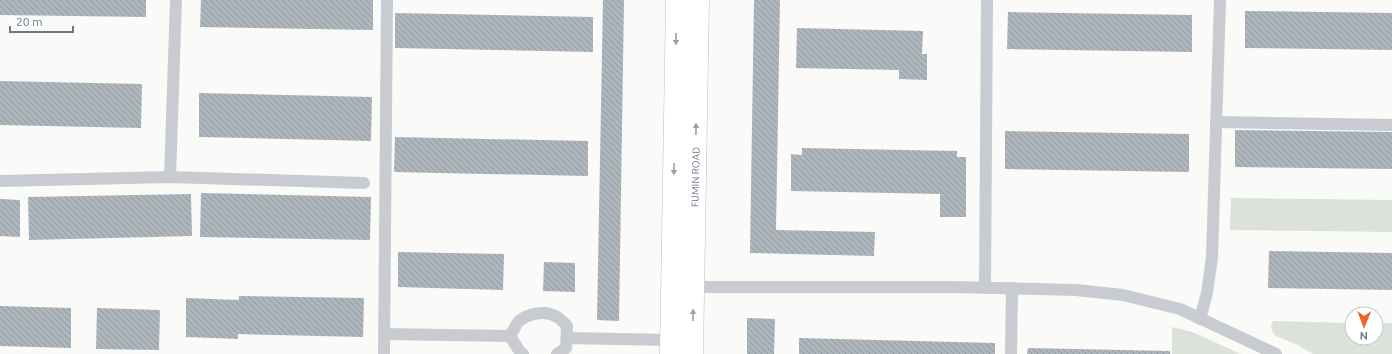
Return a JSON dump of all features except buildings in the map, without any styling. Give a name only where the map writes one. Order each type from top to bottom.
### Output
[{"type":"street","points":[[671,347],[677,0]]},
{"type":"street","name":"FUMIN ROAD","points":[[692,354],[698,0]]},
{"type":"lane","points":[[170,177],[176,0]]},
{"type":"lane","points":[[384,354],[387,0]]},
{"type":"lane","points":[[985,288],[987,0]]},
{"type":"lane","points":[[1200,319],[1207,293],[1212,257],[1220,0]]},
{"type":"lane","points":[[1216,122],[1392,125]]},
{"type":"lane","points":[[0,181],[170,177],[364,183]]},
{"type":"lane","points":[[693,287],[1012,288],[1076,290],[1123,296],[1180,310],[1276,354]]},
{"type":"lane","points":[[1012,288],[1012,354]]},
{"type":"lane","points":[[510,336],[517,323],[527,316],[537,313],[557,317],[567,326],[566,348],[557,354]]},
{"type":"lane","points":[[384,334],[510,336]]},
{"type":"lane","points":[[510,336],[520,352],[523,354]]},
{"type":"lane","points":[[566,338],[671,347]]},
{"type":"shaded area","points":[[1231,198],[1392,200],[1392,232],[1230,230]]},
{"type":"shaded area","points":[[1273,321],[1344,323],[1344,346],[1384,346],[1384,323],[1392,323],[1392,354],[1313,354],[1298,345],[1276,336],[1271,327]]},
{"type":"shaded area","points":[[1172,327],[1192,332],[1241,354],[1172,354]]}]
